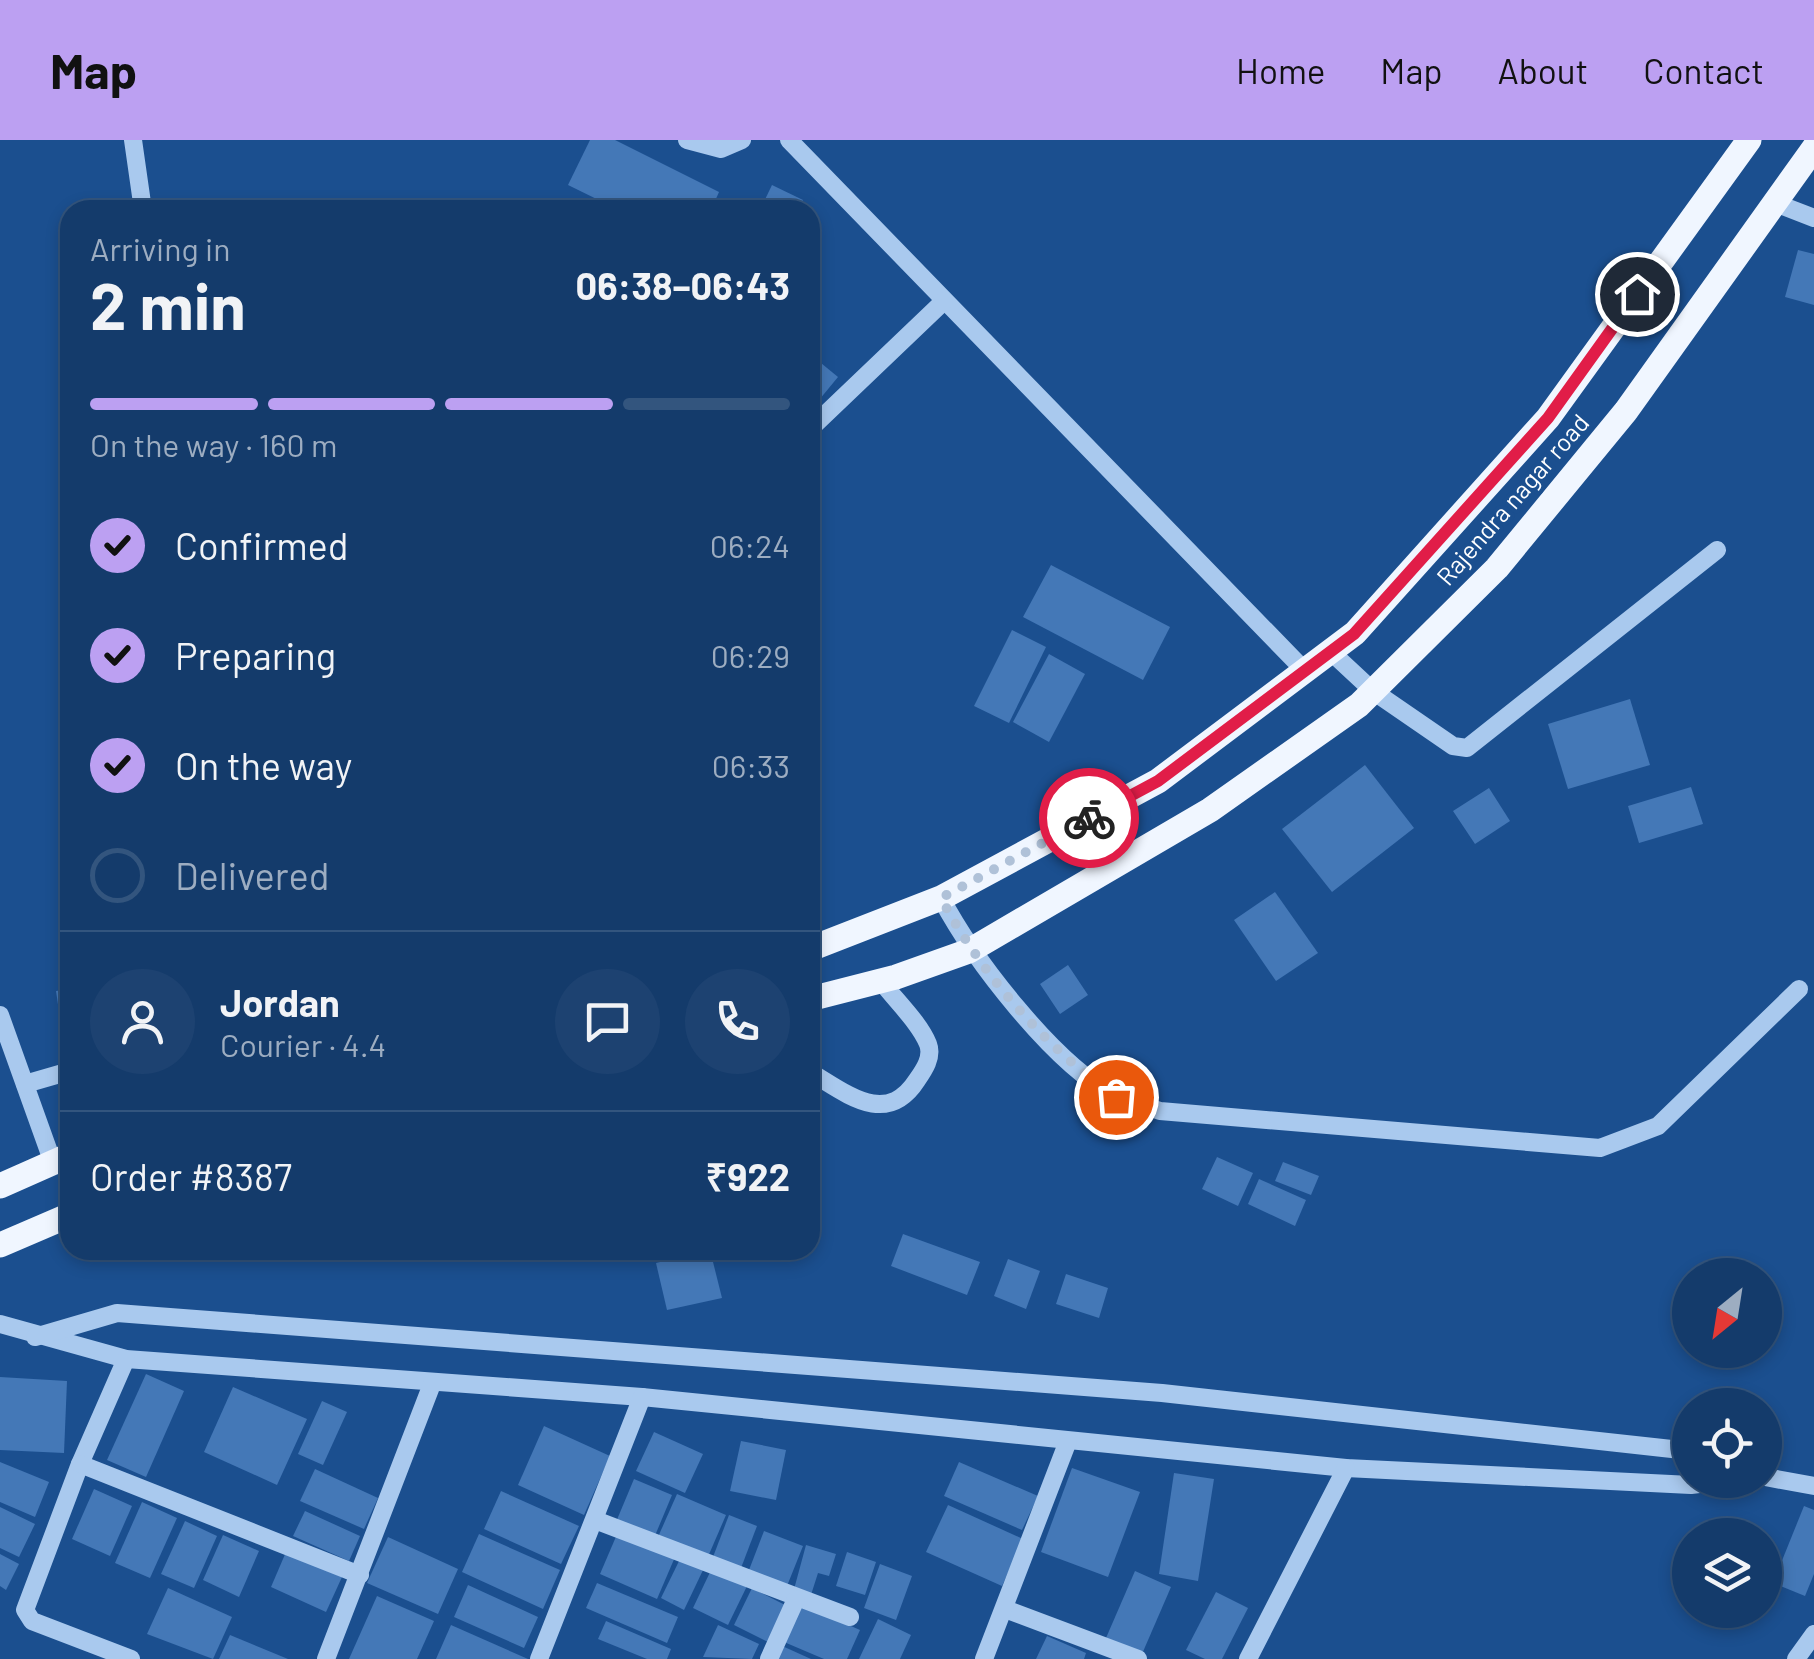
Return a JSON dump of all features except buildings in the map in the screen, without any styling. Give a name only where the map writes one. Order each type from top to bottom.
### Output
[{"type":"main road","name":"Rajendra nagar road","points":[[820,945],[941,898],[1158,781],[1354,634],[1548,418],[1748,140]]},
{"type":"main road","name":"Rajendra nagar road","points":[[820,996],[881,981],[969,951],[1210,810],[1373,692],[1509,554],[1626,412],[1814,148]]},
{"type":"main road","points":[[0,1186],[60,1160]]},
{"type":"main road","points":[[0,1245],[60,1218]]},
{"type":"street","points":[[133,140],[142,200]]},
{"type":"street","points":[[687,140],[720,149],[742,140]]},
{"type":"street","points":[[789,140],[1305,671]]},
{"type":"street","points":[[1775,204],[1814,218]]},
{"type":"street","points":[[820,420],[944,302]]},
{"type":"street","points":[[1330,652],[1373,692],[1453,746],[1467,748],[1717,550]]},
{"type":"street","points":[[941,898],[969,951],[1076,1069],[1116,1097],[1145,1106],[1600,1148],[1658,1126],[1799,989]]},
{"type":"street","points":[[820,1077],[873,1106],[894,1102],[915,1084],[927,1063],[928,1044],[881,981]]},
{"type":"street","points":[[0,1015],[25,1084],[60,1155]]},
{"type":"street","points":[[25,1084],[60,1074]]},
{"type":"street","points":[[35,1337],[117,1314],[1162,1394],[1672,1449]]},
{"type":"street","points":[[0,1324],[35,1337],[126,1359],[642,1397],[1346,1468],[1672,1484]]},
{"type":"street","points":[[126,1359],[80,1464],[25,1610],[32,1620],[131,1659]]},
{"type":"street","points":[[326,1659],[432,1384]]},
{"type":"street","points":[[539,1659],[642,1397]]},
{"type":"street","points":[[984,1659],[1068,1440]]},
{"type":"street","points":[[80,1464],[360,1574]]},
{"type":"street","points":[[1248,1659],[1346,1468]]},
{"type":"street","points":[[1782,1480],[1814,1486]]},
{"type":"street","points":[[595,1520],[850,1617]]},
{"type":"street","points":[[769,1659],[796,1599]]},
{"type":"street","points":[[1005,1609],[1138,1659]]},
{"type":"street","points":[[1796,1659],[1813,1631]]},
{"type":"way so far","points":[[1089,818],[941,898],[969,951],[1076,1069],[1116,1097]]},
{"type":"route","points":[[1089,818],[1158,781],[1354,634],[1548,418],[1637,294]]}]
